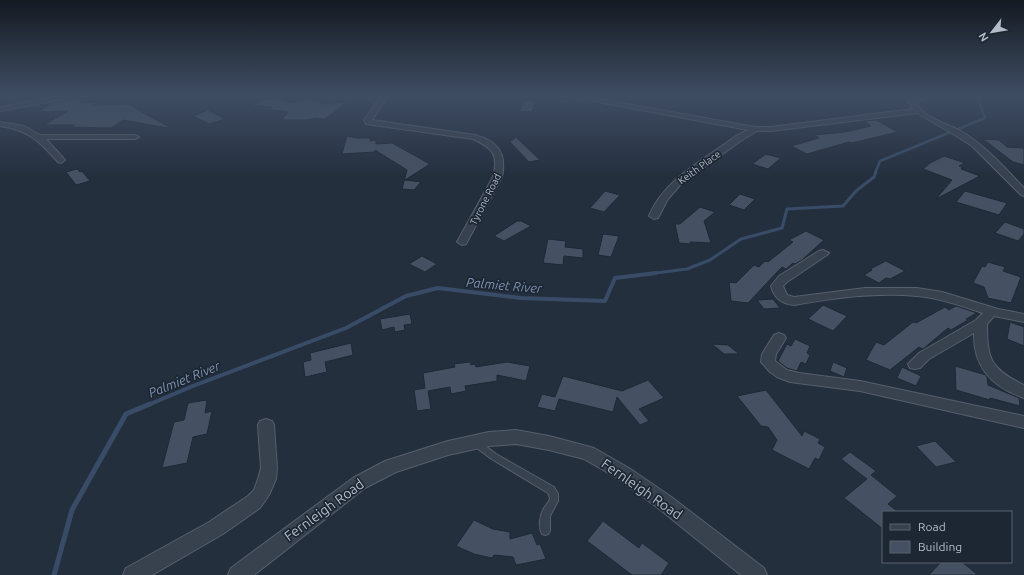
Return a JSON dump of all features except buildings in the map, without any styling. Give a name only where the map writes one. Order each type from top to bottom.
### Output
[{"type":"street","name":"Tyrone Road","points":[[369,122],[475,137],[487,142],[496,150],[501,166],[496,183],[462,242]]},
{"type":"street","points":[[715,122],[755,129],[771,129],[830,122]]},
{"type":"street","points":[[938,122],[966,137],[1024,192]]},
{"type":"street","points":[[0,124],[32,131],[40,137],[61,160]]},
{"type":"street","name":"Keith Place","points":[[654,216],[662,199],[673,186],[739,138],[755,129]]},
{"type":"street","points":[[40,137],[135,137]]},
{"type":"street","points":[[823,253],[783,279],[777,286],[782,297],[790,301],[794,301],[865,292],[917,292],[942,296],[992,311],[1024,318]]},
{"type":"street","points":[[914,364],[924,356],[981,323],[992,311]]},
{"type":"street","points":[[981,323],[981,352],[987,365],[999,379],[1024,392]]},
{"type":"street","points":[[779,338],[769,354],[768,362],[778,371],[794,378],[860,386],[1024,422]]},
{"type":"street","points":[[133,575],[216,528],[254,502],[260,495],[267,480],[269,468],[266,425]]},
{"type":"street","name":"Fernleigh Road","points":[[238,575],[359,483],[391,466],[448,448],[475,442],[516,437],[549,443],[588,453],[623,472],[757,575]]},
{"type":"lane","points":[[475,442],[492,456],[551,490],[554,496],[553,505],[547,513],[545,531]]},
{"type":"waterway","name":"Palmiet River","points":[[875,173],[880,161],[976,122]]},
{"type":"waterway","name":"Palmiet River","points":[[652,274],[687,269],[710,260],[741,239],[782,228],[787,209],[843,206],[856,191],[874,177],[876,172]]},
{"type":"waterway","name":"Palmiet River","points":[[652,274],[656,273]]},
{"type":"waterway","name":"Palmiet River","points":[[148,405],[193,386],[346,328],[406,296],[438,288],[521,298],[605,301],[615,278],[652,274]]},
{"type":"waterway","name":"Palmiet River","points":[[54,575],[72,510],[126,414],[150,404]]}]
